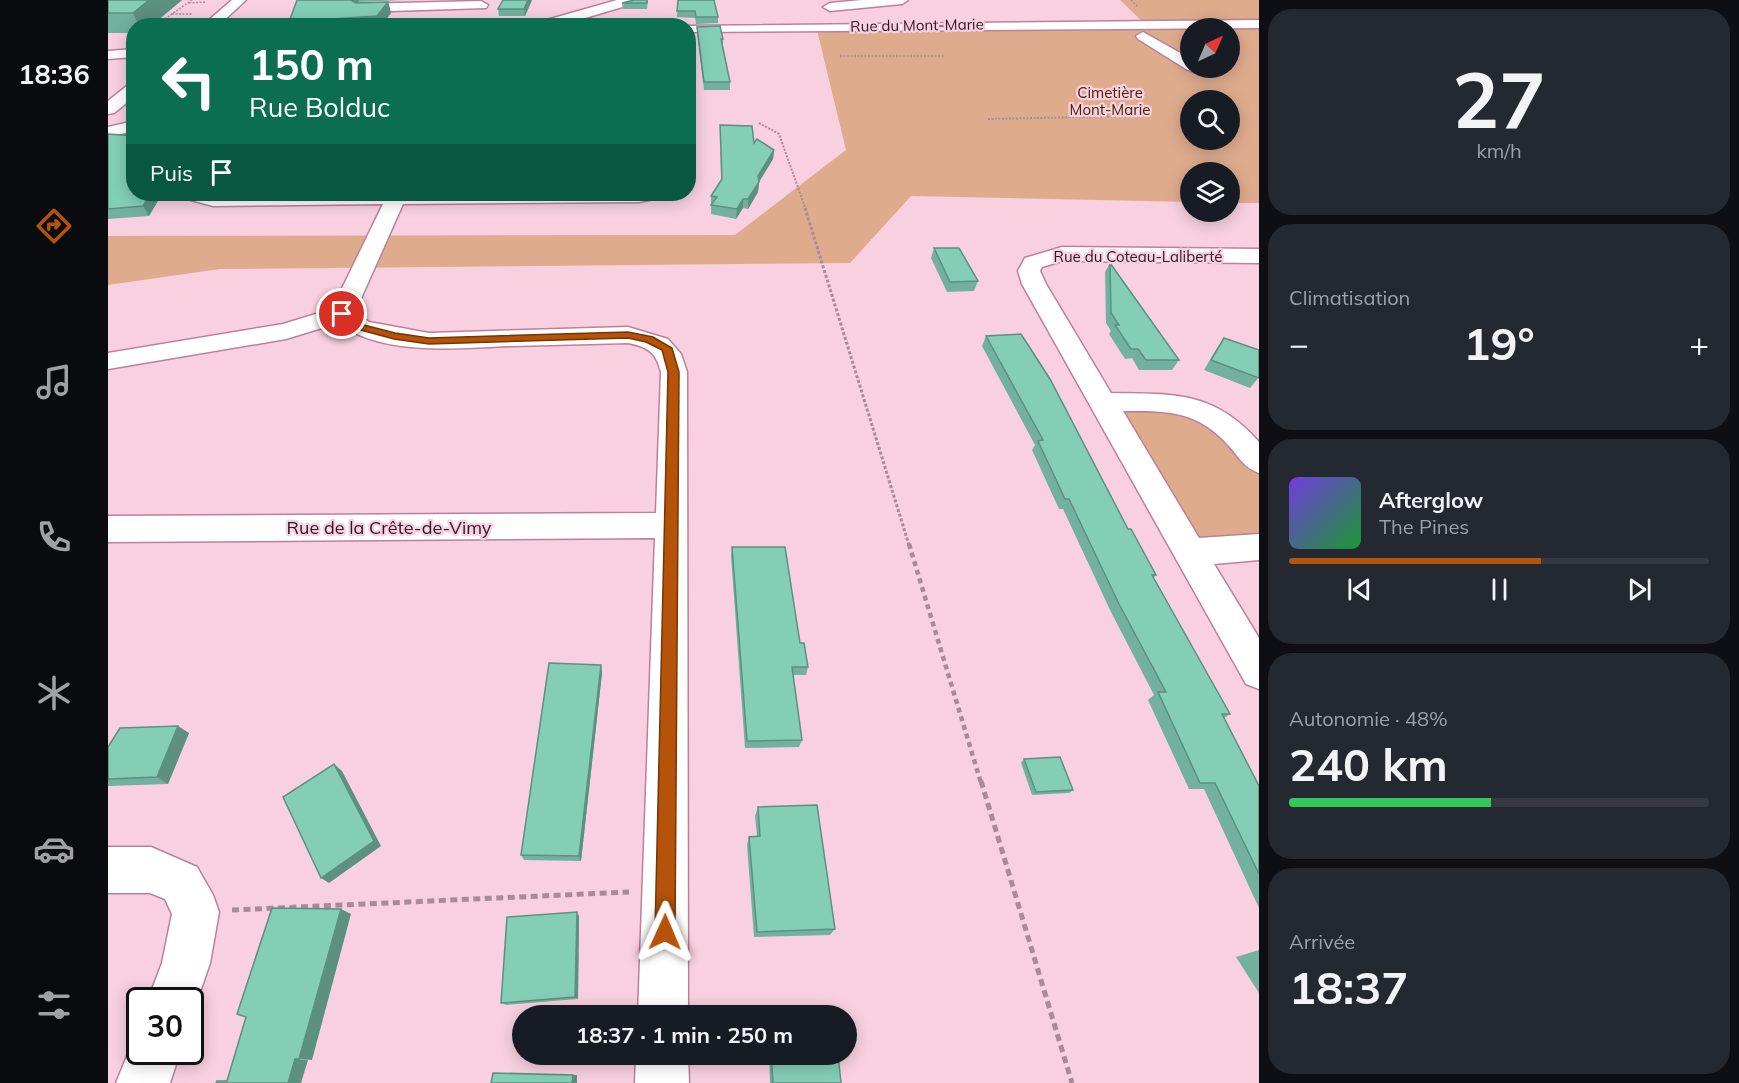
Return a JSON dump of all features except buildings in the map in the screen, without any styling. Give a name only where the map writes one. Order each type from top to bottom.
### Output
[{"type":"street","points":[[219,18],[240,0]]},
{"type":"street","points":[[569,18],[631,0]]},
{"type":"street","points":[[812,10],[902,0]]},
{"type":"street","points":[[359,8],[480,7]]},
{"type":"street","points":[[933,9],[940,20],[938,25]]},
{"type":"street","points":[[984,24],[980,20],[988,16],[1027,12]]},
{"type":"street","points":[[785,27],[790,16],[797,14]]},
{"type":"street","name":"Rue du Mont-Marie","points":[[696,28],[785,27],[850,21],[1145,30],[1259,24]]},
{"type":"street","points":[[1145,30],[1180,57]]},
{"type":"street","points":[[108,55],[126,54]]},
{"type":"street","points":[[108,109],[126,94]]},
{"type":"street","points":[[108,132],[126,128]]},
{"type":"street","points":[[108,361],[286,331],[342,314],[395,201]]},
{"type":"street","name":"Rue du Coteau-Laliberté","points":[[1259,256],[1062,254],[1033,263],[1029,271],[1034,284],[1259,672]]},
{"type":"street","points":[[342,314],[360,327],[394,336],[429,341],[628,335],[650,340],[666,348],[674,372],[663,1005]]},
{"type":"street","points":[[1104,402],[1186,406],[1213,416],[1238,435],[1259,462]]},
{"type":"street","name":"Rue de la Crête-de-Vimy","points":[[108,529],[670,525]]},
{"type":"street","points":[[1191,552],[1259,547]]},
{"type":"street","points":[[108,870],[151,870],[181,883],[196,912],[186,963],[178,987]]},
{"type":"street","points":[[143,1083],[149,1065]]},
{"type":"street","points":[[662,1065],[662,1083]]},
{"type":"path","points":[[166,18],[192,0]]},
{"type":"path","points":[[188,3],[205,2]]},
{"type":"path","points":[[840,56],[944,56]]},
{"type":"path","points":[[988,119],[1137,116]]},
{"type":"path","points":[[759,123],[779,134],[820,250],[1072,1083]]},
{"type":"path","points":[[196,912],[666,890]]},
{"type":"green space","name":"Cimetière Mont-Marie","points":[[1120,0],[1259,0],[1259,203],[1240,203],[1240,162],[1180,162],[1180,202],[911,196],[850,263],[220,269],[108,285],[108,236],[735,235],[846,150],[816,26],[1145,24]]},
{"type":"green space","points":[[1104,402],[1186,406],[1259,462],[1259,547],[1191,552]]},
{"type":"route","points":[[342,314],[360,327],[394,336],[429,341],[597,334],[628,335],[650,340],[666,348],[674,372],[665,932]]}]
